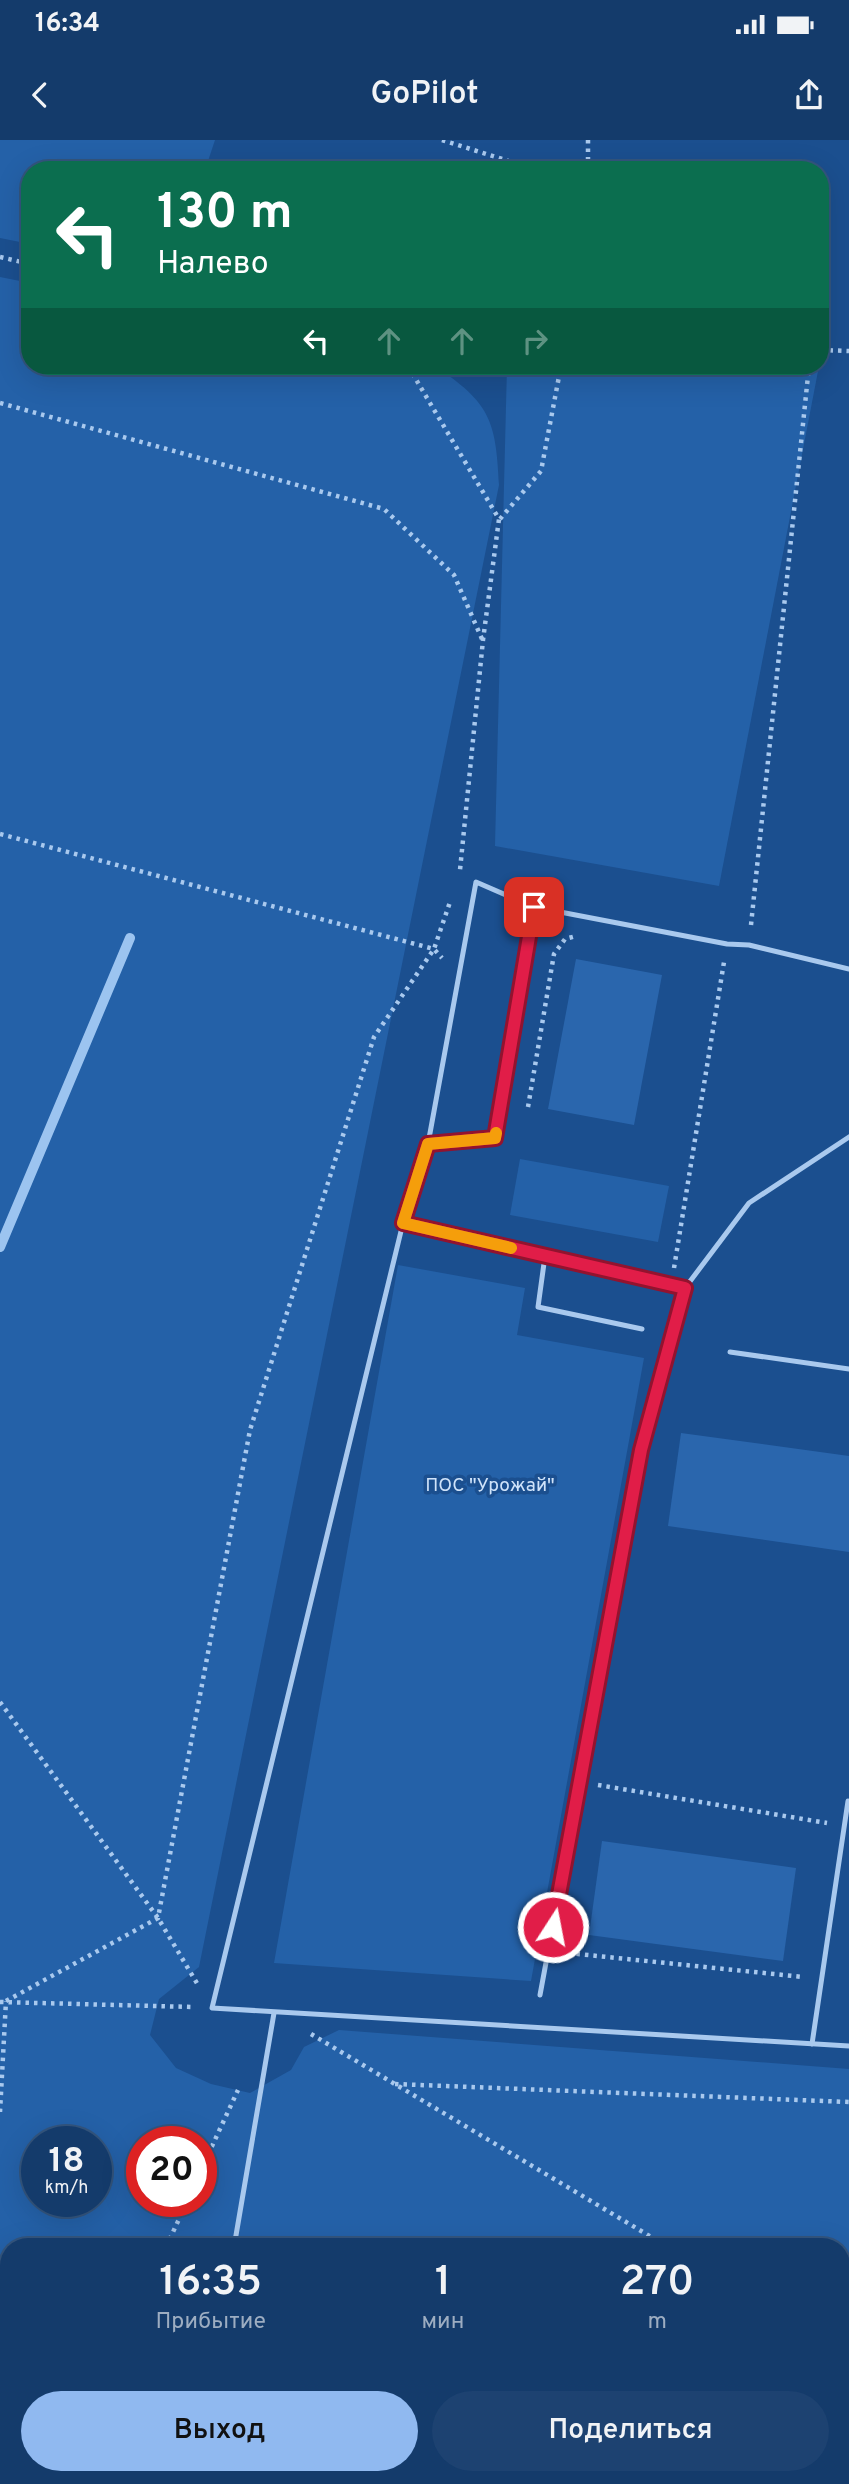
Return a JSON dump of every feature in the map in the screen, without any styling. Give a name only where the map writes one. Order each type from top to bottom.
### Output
[{"type":"lane","points":[[849,969],[749,945],[727,944],[534,907],[476,882],[428,1144],[403,1223],[212,2008],[849,2046]]},
{"type":"lane","points":[[428,1144],[495,1138],[534,907]]},
{"type":"lane","points":[[540,1995],[641,1450],[685,1288],[749,1203],[849,1137]]},
{"type":"lane","points":[[403,1223],[685,1288]]},
{"type":"lane","points":[[545,1256],[538,1307],[642,1329]]},
{"type":"lane","points":[[730,1352],[849,1369]]},
{"type":"lane","points":[[811,2044],[849,1799]]},
{"type":"lane","points":[[235,2238],[274,2012]]},
{"type":"path","points":[[442,140],[509,161]]},
{"type":"path","points":[[588,140],[588,161]]},
{"type":"path","points":[[0,257],[21,262]]},
{"type":"path","points":[[829,351],[849,351]]},
{"type":"path","points":[[413,375],[499,519]]},
{"type":"path","points":[[458,876],[462,864],[483,640],[499,519],[541,471],[559,375]]},
{"type":"path","points":[[749,945],[808,375]]},
{"type":"path","points":[[0,403],[384,509],[454,575],[483,640]]},
{"type":"path","points":[[0,834],[434,949]]},
{"type":"path","points":[[158,1918],[250,1430],[374,1037],[434,949],[450,900]]},
{"type":"path","points":[[528,1107],[554,954],[565,939],[584,934]]},
{"type":"path","points":[[671,1285],[727,944]]},
{"type":"path","points":[[712,958],[725,960]]},
{"type":"path","points":[[0,1702],[158,1918],[212,2008]]},
{"type":"path","points":[[580,1782],[844,1826]]},
{"type":"path","points":[[3,2002],[158,1918]]},
{"type":"path","points":[[548,1951],[822,1979]]},
{"type":"path","points":[[3,2002],[212,2008]]},
{"type":"path","points":[[0,2112],[3,2002]]},
{"type":"path","points":[[310,2034],[653,2238]]},
{"type":"path","points":[[394,2084],[849,2102]]},
{"type":"path","points":[[170,2238],[180,2217]]},
{"type":"green space","points":[[0,140],[215,140],[208,161],[21,161],[21,242],[0,238]]},
{"type":"green space","points":[[0,277],[21,281],[21,375],[447,375],[479,403],[487,415],[495,444],[499,485],[199,1967],[159,1999],[150,2035],[176,2068],[211,2084],[250,2093],[291,2070],[304,2047],[339,2030],[849,2069],[849,2238],[0,2238]]},
{"type":"green space","points":[[507,375],[817,375],[719,886],[495,846]]},
{"type":"green space","points":[[520,1159],[669,1186],[658,1242],[510,1215]]},
{"type":"green space","name":"ПОС \"Урожай\"","points":[[398,1265],[525,1288],[517,1335],[644,1358],[531,1981],[274,1963]]},
{"type":"building","points":[[576,959],[662,975],[634,1125],[548,1109]]},
{"type":"building","points":[[681,1433],[849,1456],[849,1552],[668,1526]]},
{"type":"building","points":[[602,1841],[796,1868],[783,1961],[589,1935]]},
{"type":"waterway","points":[[0,1247],[130,938]]},
{"type":"slow traffic","points":[[496,1133],[495,1138],[428,1144],[403,1223],[511,1248]]},
{"type":"route","points":[[534,907],[495,1138],[428,1144],[403,1223],[685,1288],[641,1450],[553,1927]]}]
